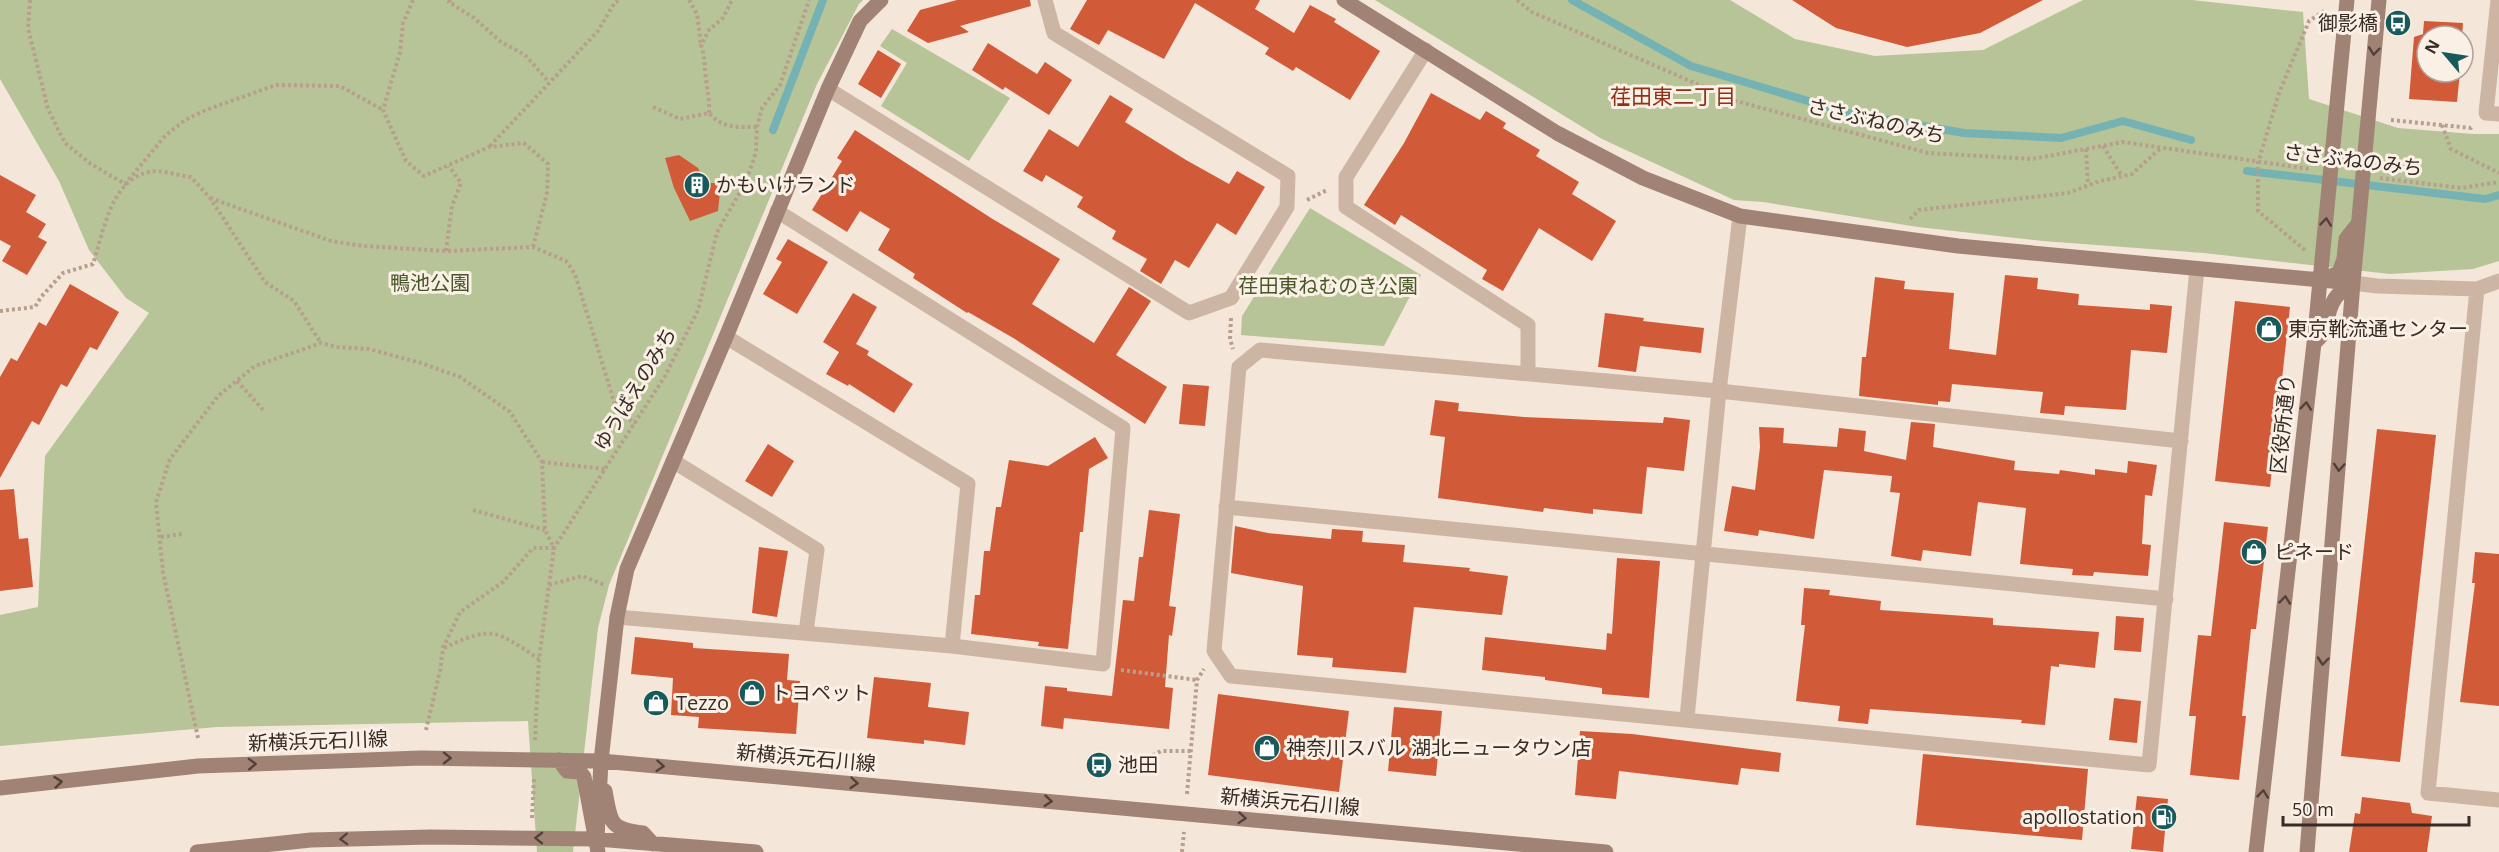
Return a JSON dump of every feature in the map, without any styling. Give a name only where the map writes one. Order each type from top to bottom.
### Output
[{"type":"street","points":[[598,846],[601,761],[617,617],[627,569],[726,338],[828,90],[860,21],[881,0]]},
{"type":"street","points":[[828,90],[1188,313],[1231,298],[1287,207],[1288,176],[1054,33],[1045,0]]},
{"type":"street","points":[[1344,0],[1557,133],[1643,178],[1740,216],[1958,246],[2377,286],[2477,289],[2499,281]]},
{"type":"street","name":"区役所通り","points":[[2256,852],[2314,343],[2347,0]]},
{"type":"street","points":[[2307,852],[2353,283],[2379,0]]},
{"type":"street","points":[[2492,113],[2498,0]]},
{"type":"street","points":[[1426,50],[1346,177],[1346,207],[1528,325],[1528,373]]},
{"type":"street","points":[[617,617],[952,646],[1103,664],[1123,428],[777,211]]},
{"type":"street","points":[[1687,718],[1719,391],[1740,216]]},
{"type":"street","points":[[2320,280],[2339,273],[2344,260],[2346,238],[2359,223]]},
{"type":"street","points":[[2181,441],[1719,391],[1260,350],[1239,367],[1214,651],[1232,676],[1687,718],[2149,765],[2198,269]]},
{"type":"street","points":[[2314,343],[2325,333],[2331,305],[2339,293],[2353,283]]},
{"type":"street","points":[[2477,289],[2428,793],[2499,800]]},
{"type":"street","points":[[726,338],[968,484],[952,646]]},
{"type":"street","points":[[673,461],[817,550],[806,632]]},
{"type":"street","points":[[1226,507],[2166,599]]},
{"type":"street","name":"新横浜元石川線","points":[[0,788],[198,766],[421,758],[601,761],[1606,852]]},
{"type":"street","points":[[559,760],[567,771],[579,772],[584,777],[598,846]]},
{"type":"street","points":[[601,761],[613,823],[620,830],[643,833],[653,844]]},
{"type":"street","points":[[196,852],[311,840],[431,837],[598,846],[653,844],[756,852]]},
{"type":"path","points":[[30,0],[28,28],[48,109],[65,143],[91,164],[125,184]]},
{"type":"path","points":[[382,110],[400,52],[403,23],[413,0]]},
{"type":"path","points":[[451,0],[449,2],[474,18],[501,42],[525,54],[549,82]]},
{"type":"path","points":[[489,147],[598,32],[615,2],[620,0]]},
{"type":"path","points":[[689,0],[697,14],[701,45],[706,60],[710,113],[717,122],[727,127],[757,127]]},
{"type":"path","points":[[701,45],[709,30],[723,18],[732,0]]},
{"type":"path","name":"ゆうばえのみち","points":[[537,694],[539,659],[554,548],[665,376],[698,310],[717,232],[746,182],[756,152],[757,127],[762,108],[780,85],[809,0]]},
{"type":"path","name":"ささぶねのみち","points":[[1517,0],[1533,12],[1736,101],[1928,153],[2032,159],[2123,142],[2258,164],[2314,170]]},
{"type":"path","points":[[2305,250],[2258,212],[2258,164],[2279,93],[2309,21],[2324,11]]},
{"type":"path","points":[[0,311],[35,307],[63,273],[93,264],[110,211],[125,184],[165,136],[185,120],[206,110],[276,86],[340,86],[382,110],[406,160],[424,176],[489,147],[524,143],[548,164],[547,193],[533,247]]},
{"type":"path","points":[[653,107],[680,119],[710,113]]},
{"type":"path","points":[[2391,120],[2471,128],[2492,113]]},
{"type":"path","points":[[2442,125],[2451,149],[2499,173]]},
{"type":"path","points":[[2103,146],[2122,176]]},
{"type":"path","points":[[1891,237],[1919,210],[2068,193],[2088,185],[2132,174],[2162,148]]},
{"type":"path","points":[[2086,149],[2088,185]]},
{"type":"path","points":[[446,251],[452,206],[461,183],[449,166]]},
{"type":"path","points":[[125,184],[150,172],[191,177],[210,198],[265,282],[294,301],[321,343]]},
{"type":"path","points":[[1287,207],[1319,196],[1346,177]]},
{"type":"path","name":"ささぶねのみち","points":[[2371,177],[2461,188],[2499,182]]},
{"type":"path","points":[[210,198],[331,241],[364,246],[446,251],[533,247],[566,261],[576,274],[616,408],[635,424]]},
{"type":"path","points":[[1231,298],[1230,339],[1239,367]]},
{"type":"path","points":[[198,738],[163,572],[156,502],[170,459],[218,396],[255,366],[321,343],[379,352],[421,363],[460,377],[510,412],[542,462],[545,530],[554,548],[533,548],[504,582],[460,612],[443,648],[426,730]]},
{"type":"path","points":[[237,381],[265,412]]},
{"type":"path","points":[[542,462],[605,469]]},
{"type":"path","points":[[473,510],[545,530]]},
{"type":"path","points":[[161,537],[182,534]]},
{"type":"path","points":[[549,585],[582,576],[621,592]]},
{"type":"path","points":[[443,648],[471,635],[486,632],[509,639],[539,659]]},
{"type":"path","points":[[1103,664],[1112,669],[1197,680],[1187,796]]},
{"type":"path","points":[[1142,761],[1161,751],[1191,751]]},
{"type":"path","points":[[1182,852],[1184,830]]},
{"type":"green space","name":"鴨池公園","points":[[0,0],[863,0],[817,84],[609,585],[598,628],[573,852],[537,852],[528,721],[217,727],[0,746],[0,615],[38,607],[45,456],[149,313],[126,298],[89,250],[59,181],[0,79]]},
{"type":"green space","points":[[1375,0],[1730,0],[1795,39],[1875,56],[1983,50],[2083,0],[2192,0],[2303,12],[2309,99],[2398,128],[2499,134],[2499,261],[2473,269],[2390,274],[2204,253],[2043,241],[1918,227],[1763,202],[1734,200],[1602,139]]},
{"type":"green space","points":[[892,29],[1010,98],[969,161],[881,106],[907,63],[880,46]]},
{"type":"green space","name":"荏田東ねむのき公園","points":[[1310,208],[1421,275],[1384,346],[1241,335],[1242,316]]},
{"type":"building","points":[[957,0],[1030,0],[1031,6],[960,26],[969,32],[928,43],[907,31],[920,10]]},
{"type":"building","points":[[1087,0],[1260,0],[1255,9],[1294,33],[1310,5],[1336,19],[1334,22],[1380,51],[1350,100],[1296,67],[1293,71],[1265,54],[1269,48],[1195,3],[1164,59],[1108,30],[1099,45],[1070,29]]},
{"type":"building","points":[[1792,0],[2043,0],[1980,33],[1907,47],[1836,28]]},
{"type":"building","points":[[2424,21],[2463,23],[2463,24],[2424,24]]},
{"type":"building","points":[[2414,37],[2415,84],[2459,84],[2457,102],[2409,99]]},
{"type":"building","points":[[988,43],[1037,74],[1045,62],[1072,80],[1049,115],[1005,87],[1003,90],[972,70]]},
{"type":"building","points":[[878,50],[901,64],[881,98],[858,84]]},
{"type":"building","points":[[1431,93],[1480,120],[1486,111],[1506,123],[1503,128],[1540,150],[1536,156],[1579,182],[1572,194],[1616,221],[1592,261],[1539,228],[1503,291],[1482,279],[1487,270],[1401,215],[1395,225],[1364,205],[1404,143]]},
{"type":"building","points":[[1110,95],[1133,109],[1125,122],[1186,160],[1229,184],[1237,171],[1265,187],[1236,235],[1217,223],[1189,268],[1175,260],[1161,284],[1140,271],[1147,259],[1112,239],[1116,231],[1077,207],[1083,197],[1046,175],[1042,182],[1023,171],[1049,129],[1078,147]]},
{"type":"building","points":[[855,130],[991,218],[1060,259],[1032,304],[1094,343],[1129,287],[1151,301],[1116,355],[1167,387],[1145,424],[1015,339],[967,313],[913,278],[915,274],[878,250],[890,229],[860,211],[847,232],[812,210],[842,161],[837,158]]},
{"type":"building","name":"かもいけランド","points":[[679,155],[698,168],[706,183],[721,183],[718,211],[690,221],[674,188],[665,158]]},
{"type":"building","points":[[0,175],[36,195],[26,212],[46,224],[38,237],[47,242],[27,275],[2,261],[11,246],[0,240]]},
{"type":"building","points":[[788,239],[828,262],[797,314],[763,294],[782,262],[776,259]]},
{"type":"building","points":[[2005,275],[2038,278],[2037,289],[2079,294],[2078,305],[2150,310],[2150,304],[2172,306],[2167,353],[2131,350],[2126,410],[2065,406],[2064,415],[2040,413],[2043,392],[1952,384],[1950,402],[1938,401],[1938,405],[1859,396],[1862,357],[1866,357],[1875,277],[1905,281],[1904,289],[1954,293],[1949,349],[1996,355]]},
{"type":"building","points":[[70,284],[119,312],[97,350],[90,347],[67,387],[61,384],[39,425],[32,421],[0,478],[0,377],[11,358],[17,361],[39,322],[46,326]]},
{"type":"building","points":[[853,293],[877,307],[856,344],[869,351],[867,355],[913,384],[894,413],[849,384],[848,386],[826,374],[839,352],[823,342]]},
{"type":"building","points":[[2235,301],[2290,307],[2270,487],[2215,481]]},
{"type":"building","points":[[1605,313],[1644,318],[1643,321],[1704,328],[1701,353],[1640,346],[1636,372],[1598,367]]},
{"type":"building","points":[[1183,384],[1209,386],[1205,426],[1179,424]]},
{"type":"building","points":[[1435,400],[1459,403],[1458,411],[1524,417],[1663,423],[1664,417],[1690,420],[1684,471],[1647,467],[1642,514],[1593,509],[1593,514],[1544,508],[1543,512],[1438,498],[1445,437],[1430,435]]},
{"type":"building","points":[[1911,422],[1935,424],[1933,447],[2015,461],[2014,470],[2059,474],[2060,470],[2095,475],[2095,469],[2127,473],[2128,461],[2157,465],[2152,496],[2145,495],[2142,544],[2151,545],[2148,576],[2094,572],[2093,576],[2072,575],[2073,569],[2020,564],[2026,508],[1978,502],[1971,556],[1923,550],[1921,561],[1891,556],[1900,493],[1890,492],[1892,476],[1824,470],[1814,539],[1759,530],[1758,536],[1724,531],[1732,486],[1755,490],[1760,447],[1759,427],[1784,428],[1783,443],[1837,447],[1839,428],[1866,431],[1864,451],[1906,460]]},
{"type":"building","points":[[2377,429],[2436,435],[2400,762],[2341,756]]},
{"type":"building","points":[[1095,437],[1108,458],[1089,469],[1068,649],[1038,646],[1039,642],[971,634],[975,595],[980,595],[984,551],[990,551],[996,507],[1001,507],[1009,460],[1048,466]]},
{"type":"building","points":[[768,444],[794,461],[772,497],[745,481]]},
{"type":"building","points":[[14,489],[19,539],[28,538],[33,587],[0,591],[0,490]]},
{"type":"building","points":[[1149,510],[1180,514],[1169,606],[1176,607],[1172,636],[1169,635],[1165,687],[1173,688],[1169,729],[1064,718],[1063,729],[1041,726],[1045,686],[1112,696],[1123,600],[1134,601],[1139,557],[1143,557]]},
{"type":"building","points":[[2224,522],[2268,527],[2256,629],[2251,629],[2242,716],[2246,716],[2239,780],[2190,775],[2196,716],[2189,716],[2198,635],[2211,636]]},
{"type":"building","points":[[1235,526],[1268,533],[1331,539],[1332,529],[1363,531],[1362,542],[1405,545],[1403,562],[1470,568],[1469,571],[1508,576],[1502,615],[1414,607],[1406,673],[1332,667],[1333,658],[1297,655],[1303,586],[1231,573]]},
{"type":"building","points":[[759,547],[788,551],[777,617],[752,613]]},
{"type":"building","points":[[2475,552],[2499,554],[2499,706],[2460,702],[2475,583],[2472,583]]},
{"type":"building","points":[[1617,558],[1660,561],[1649,698],[1602,694],[1602,688],[1545,680],[1545,677],[1482,670],[1485,637],[1606,650],[1607,633],[1612,634]]},
{"type":"building","points":[[1804,588],[1830,590],[1829,595],[1881,601],[1880,610],[1993,618],[1993,625],[2099,632],[2095,668],[2059,664],[2059,667],[2051,666],[2045,725],[2021,723],[2022,720],[1870,709],[1868,724],[1838,721],[1840,706],[1796,701],[1805,625],[1801,625]]},
{"type":"building","points":[[2116,616],[2144,618],[2141,652],[2114,650]]},
{"type":"building","points":[[635,637],[693,643],[693,648],[789,654],[787,680],[800,681],[796,734],[698,728],[699,717],[671,715],[673,678],[631,674]]},
{"type":"building","points":[[874,677],[931,683],[928,707],[969,712],[965,745],[924,740],[924,744],[867,738]]},
{"type":"building","points":[[1218,694],[1349,711],[1339,792],[1208,775]]},
{"type":"building","points":[[2114,698],[2141,701],[2137,743],[2109,740]]},
{"type":"building","points":[[1394,707],[1442,711],[1436,776],[1388,771]]},
{"type":"building","points":[[1580,731],[1632,734],[1781,753],[1779,772],[1741,768],[1738,785],[1619,771],[1616,799],[1575,795]]},
{"type":"building","points":[[1923,754],[2088,769],[2082,840],[1916,825]]},
{"type":"building","points":[[2137,796],[2168,799],[2163,852],[2131,849]]},
{"type":"building","points":[[2362,797],[2410,803],[2412,813],[2432,816],[2427,852],[2349,852],[2355,813],[2360,814]]},
{"type":"waterway","points":[[773,130],[823,0]]},
{"type":"waterway","points":[[1572,0],[1691,66],[1848,113],[1964,133],[2061,138],[2123,121],[2191,140]]},
{"type":"waterway","points":[[2247,171],[2485,199],[2499,195]]},
{"type":"place","name":"御影橋","points":[[2398,23]]},
{"type":"place","name":"かもいけランド","points":[[697,185]]},
{"type":"place","name":"東京靴流通センター","points":[[2269,329]]},
{"type":"place","name":"ピネード","points":[[2254,552]]},
{"type":"place","name":"トヨペット","points":[[752,693]]},
{"type":"place","name":"Tezzo","points":[[656,703]]},
{"type":"place","name":"神奈川スバル 湖北ニュータウン店","points":[[1267,748]]},
{"type":"place","name":"池田","points":[[1099,765]]},
{"type":"place","name":"apollostation","points":[[2164,817]]},
{"type":"district","name":"荏田東二丁目","points":[[1673,97]]}]
